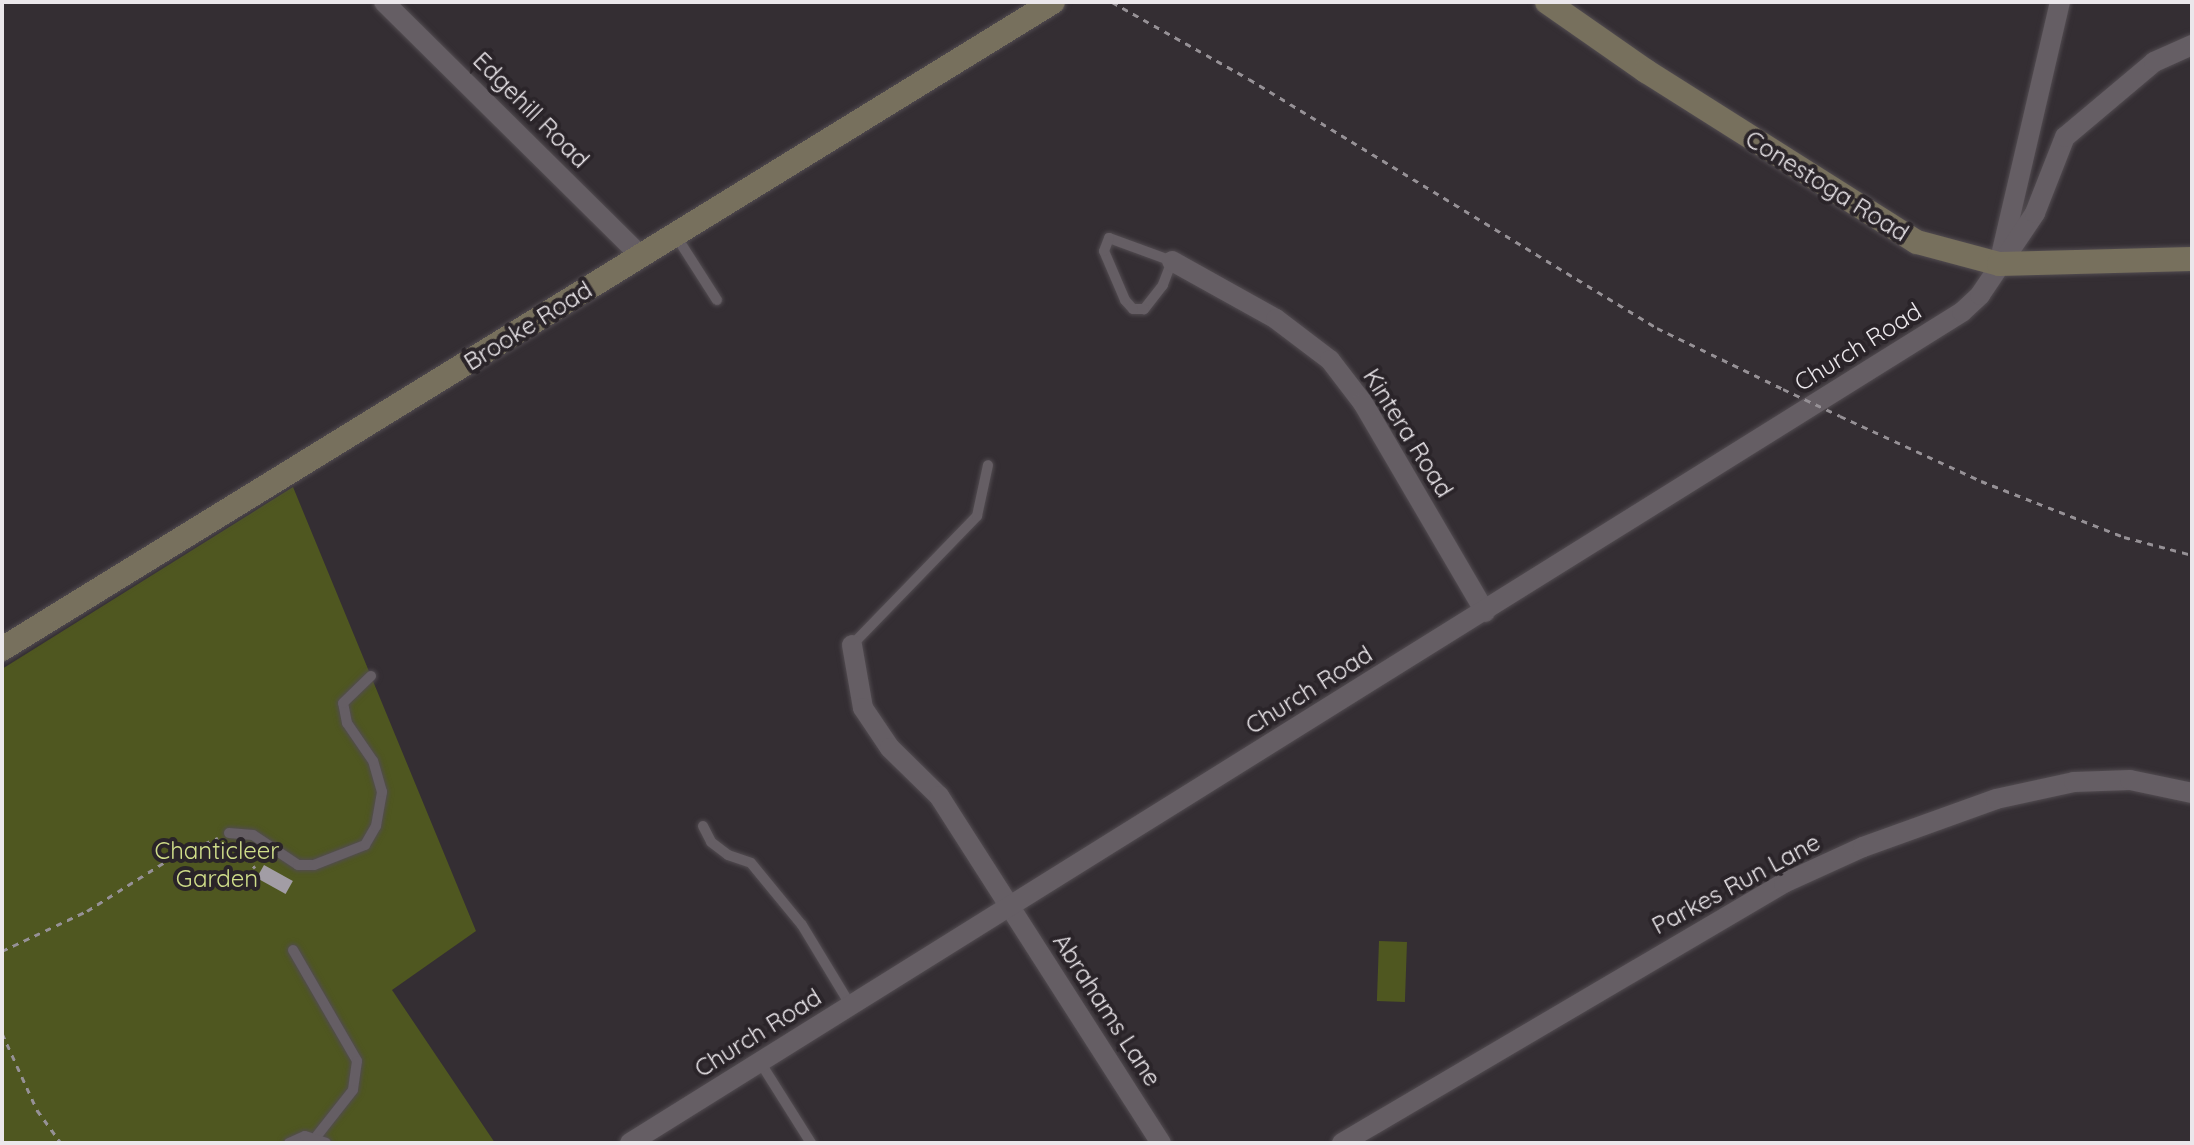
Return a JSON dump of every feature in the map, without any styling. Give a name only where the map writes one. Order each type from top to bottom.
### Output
[{"type":"main road","name":"Brooke Road","points":[[2,649],[1053,2]]},
{"type":"main road","name":"Conestoga Road","points":[[1547,2],[1646,71],[1917,242],[1999,264],[2192,259]]},
{"type":"street","name":"Edgehill Road","points":[[384,2],[641,256]]},
{"type":"street","points":[[1999,264],[2060,2]]},
{"type":"street","name":"Church Road","points":[[630,1143],[1962,312],[1980,295],[2035,213],[2065,137],[2154,62],[2192,45]]},
{"type":"street","name":"Kintera Road","points":[[1172,261],[1276,319],[1330,360],[1363,403],[1485,612]]},
{"type":"street","name":"Abrahams Lane","points":[[852,645],[863,708],[890,748],[939,796],[1161,1143]]},
{"type":"street","name":"Parkes Run Lane","points":[[1342,1143],[1784,883],[1863,847],[1985,802],[2074,782],[2130,780],[2192,793]]},
{"type":"lane","points":[[675,235],[717,300]]},
{"type":"lane","points":[[1116,239],[1145,255],[1172,261],[1151,306],[1133,309],[1104,243],[1116,239]]},
{"type":"lane","points":[[852,645],[977,516],[988,465]]},
{"type":"lane","points":[[229,833],[253,835],[298,865],[314,865],[365,845],[376,826],[382,792],[373,761],[347,723],[343,703],[371,676]]},
{"type":"lane","points":[[703,826],[711,842],[751,863],[768,883],[802,925],[851,1006]]},
{"type":"lane","points":[[289,1143],[316,1137],[353,1090],[357,1061],[293,950]]},
{"type":"lane","points":[[760,1062],[811,1143]]},
{"type":"lane","points":[[316,1137],[326,1143]]},
{"type":"path","points":[[1112,2],[1249,79],[1657,328],[1840,416],[2081,520],[2192,555]]},
{"type":"path","points":[[2,951],[87,911],[171,858],[229,833],[242,858],[255,868]]},
{"type":"path","points":[[2,1033],[37,1110],[61,1143]]},
{"type":"green space","name":"Chanticleer Garden","points":[[293,487],[476,931],[392,990],[495,1143],[2,1143],[2,669]]},
{"type":"green space","points":[[1379,941],[1407,942],[1405,1002],[1377,1001]]},
{"type":"building","points":[[264,865],[293,881],[286,894],[257,878]]}]
